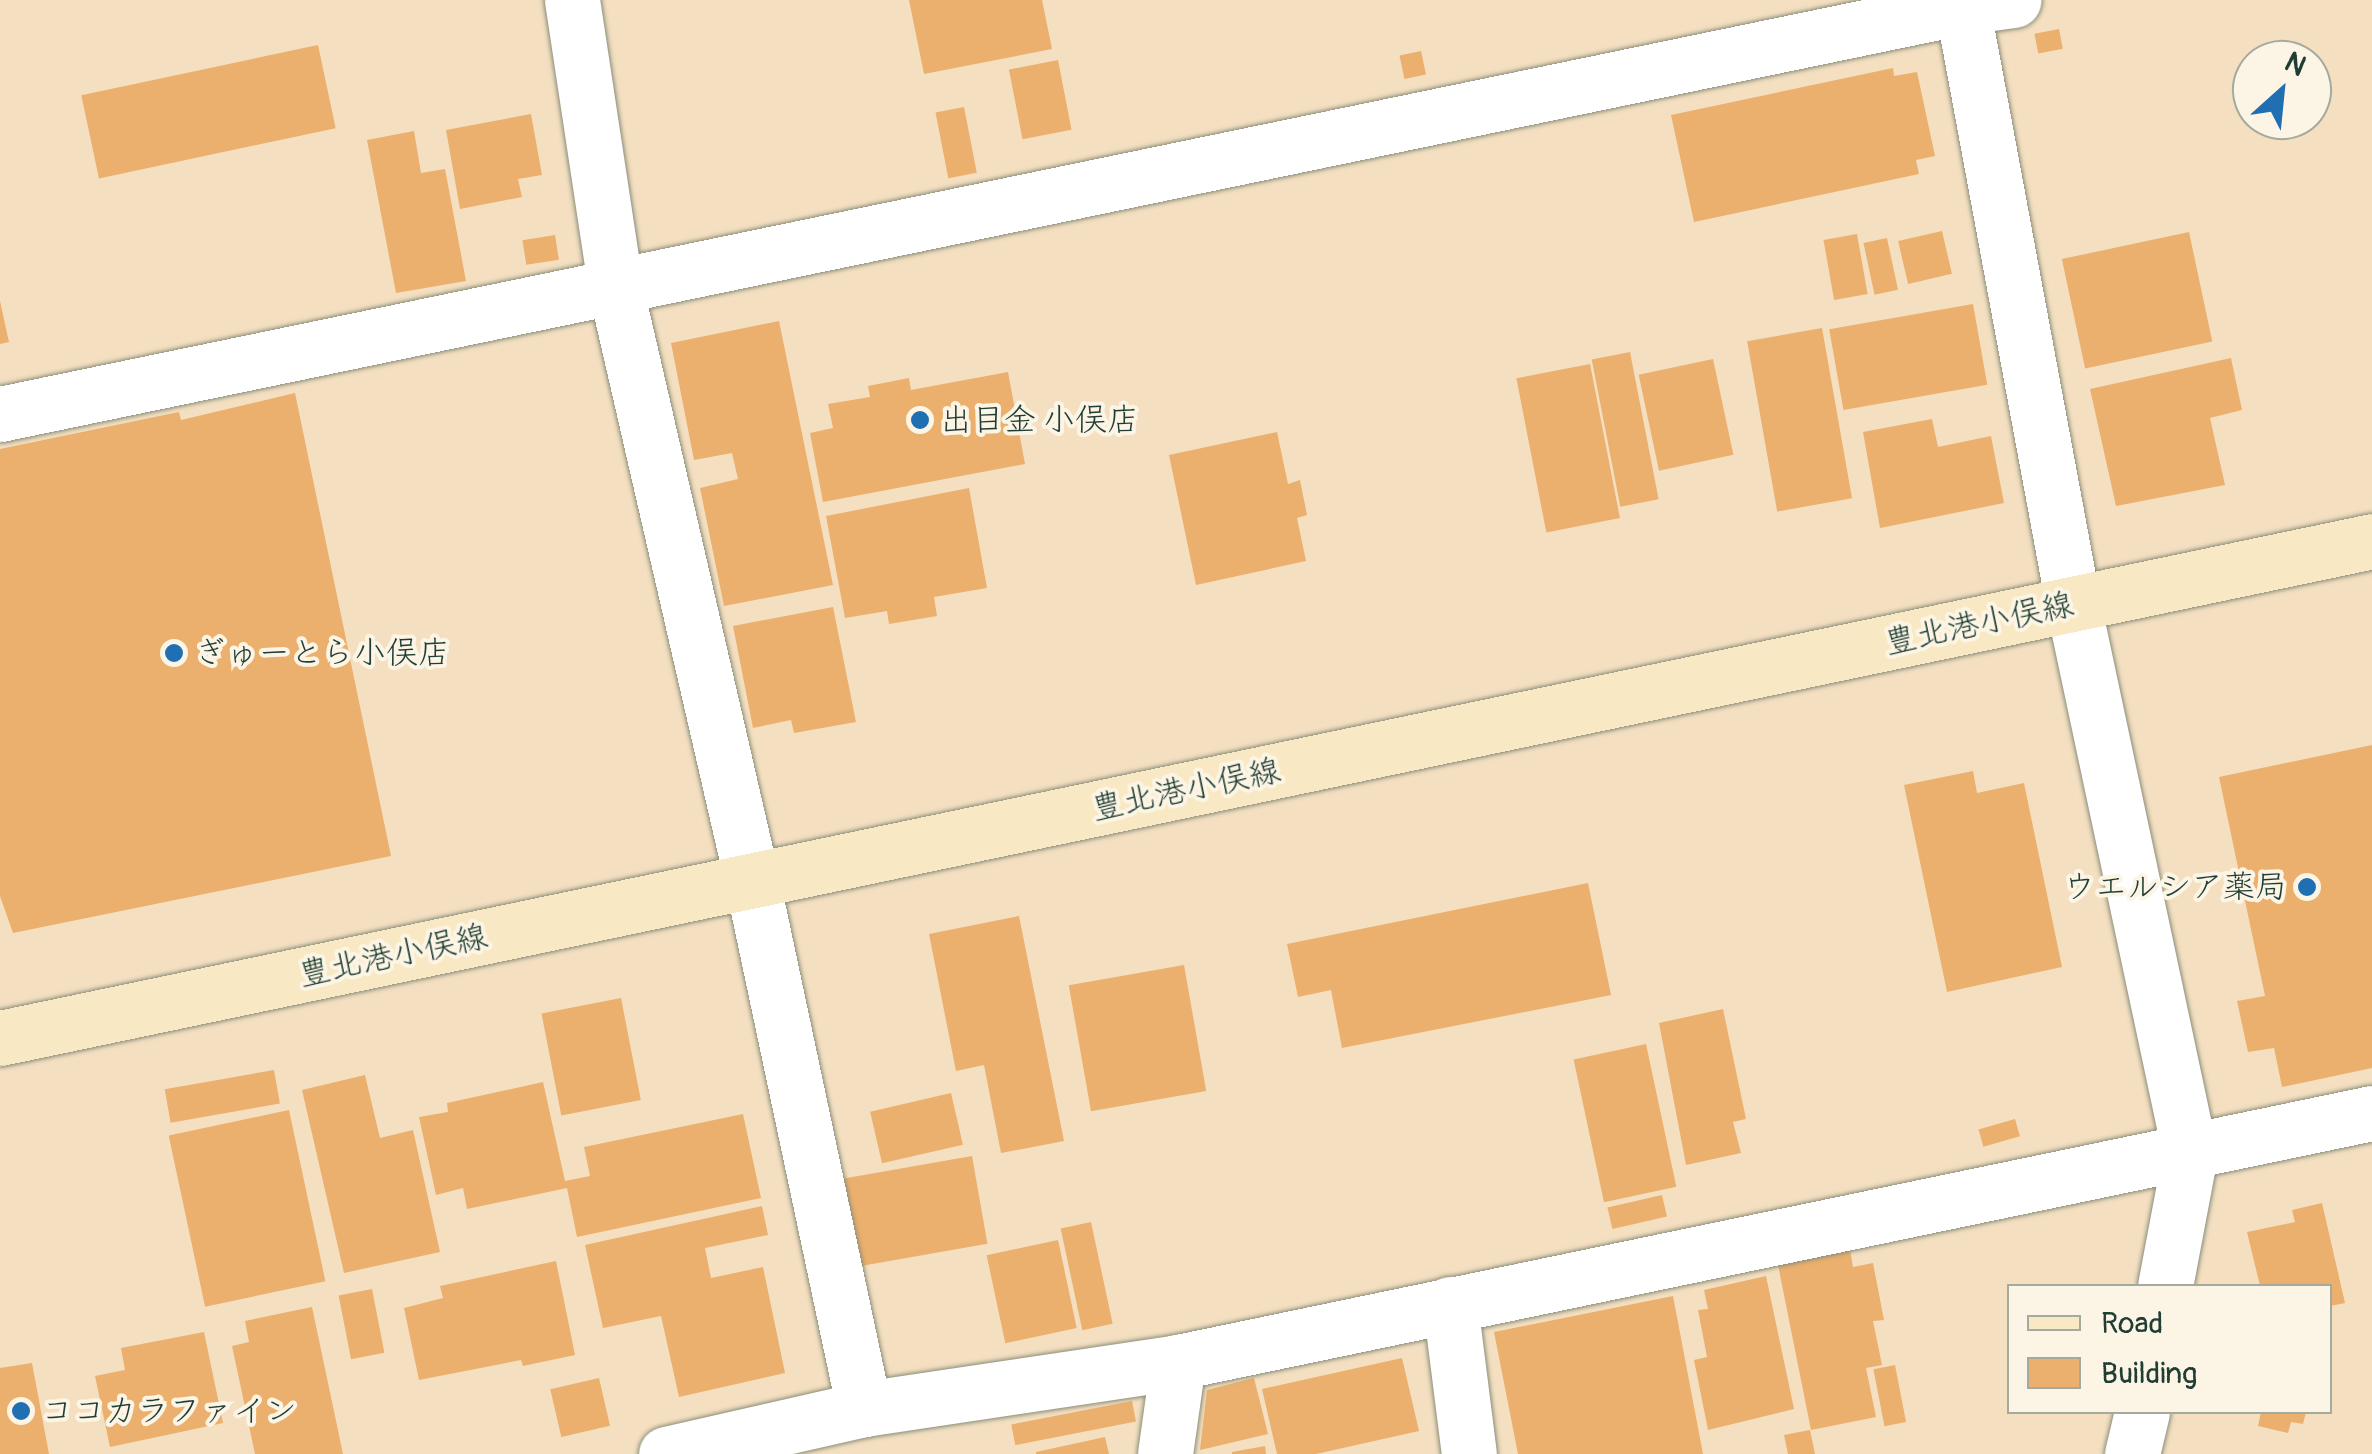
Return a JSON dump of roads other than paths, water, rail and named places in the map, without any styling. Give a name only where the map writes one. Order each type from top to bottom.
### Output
[{"type":"main road","name":"豊北港小俣線","points":[[0,1038],[2372,541]]},
{"type":"street","points":[[572,0],[615,286],[752,881],[864,1409]]},
{"type":"street","points":[[0,414],[1979,2],[2073,604],[2190,1154],[2166,1284]]},
{"type":"street","points":[[666,1454],[864,1409],[1178,1362],[2372,1113]]},
{"type":"street","points":[[1450,1304],[1469,1454]]},
{"type":"street","points":[[1165,1454],[1178,1362]]},
{"type":"street","points":[[2132,1454],[2142,1414]]},
{"type":"place","name":"出目金 小俣店","points":[[920,420]]},
{"type":"place","name":"ぎゅーとら小俣店","points":[[174,653]]},
{"type":"place","name":"ウエルシア薬局","points":[[2307,887]]},
{"type":"place","name":"ココカラファイン","points":[[21,1411]]}]
